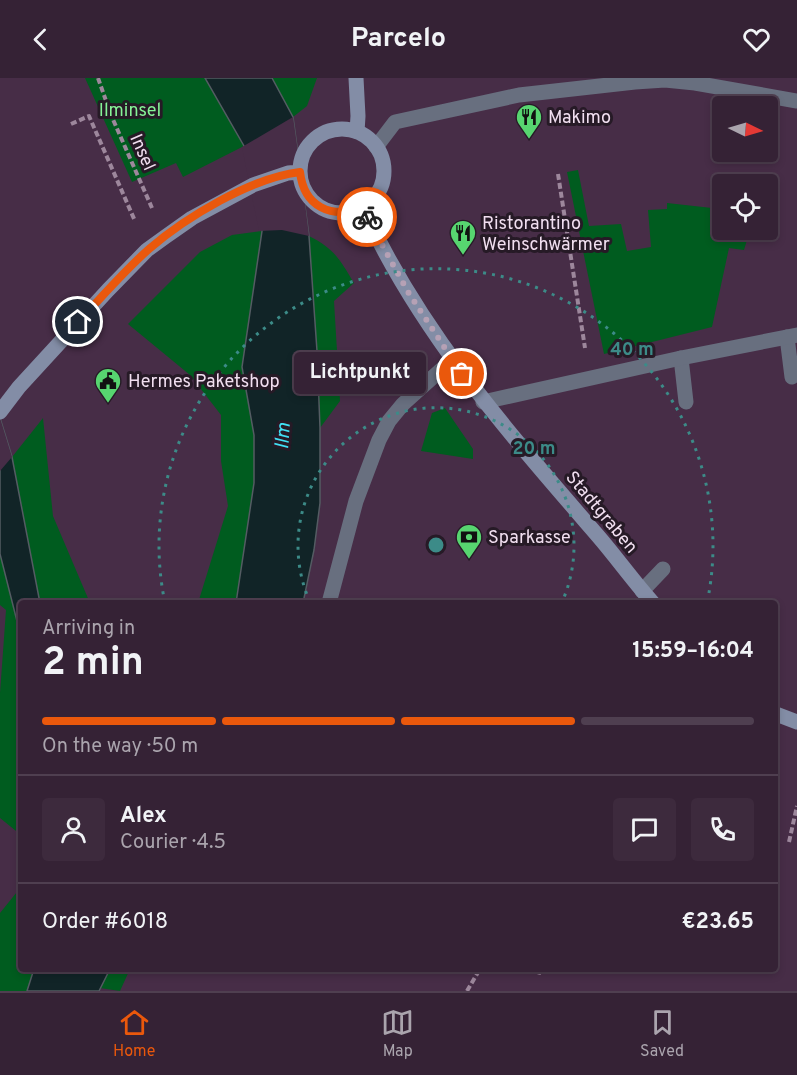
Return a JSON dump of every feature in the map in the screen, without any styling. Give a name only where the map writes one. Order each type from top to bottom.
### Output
[{"type":"street","points":[[356,78],[357,132]]},
{"type":"street","points":[[376,147],[395,122],[519,95],[635,80],[695,82],[797,101]]},
{"type":"street","points":[[342,130],[357,132],[376,147],[382,159],[384,173],[381,187],[363,208],[343,213],[323,209],[308,195],[300,172],[306,150],[315,139],[327,132],[342,130]]},
{"type":"street","points":[[0,412],[19,387],[147,250],[192,218],[253,185],[288,173],[300,172]]},
{"type":"street","name":"Stadtgraben","points":[[363,208],[374,233],[408,292],[452,360],[483,402],[650,600]]},
{"type":"street","points":[[483,402],[792,336],[792,377]]},
{"type":"street","points":[[681,358],[686,402]]},
{"type":"street","points":[[330,600],[356,501],[379,440],[389,421],[403,404],[452,360]]},
{"type":"street","points":[[642,591],[663,569]]},
{"type":"street","points":[[778,715],[797,722]]},
{"type":"path","name":"Insel","points":[[98,78],[111,115],[165,237]]},
{"type":"path","points":[[71,124],[89,116],[147,250]]},
{"type":"path","points":[[558,174],[590,378]]},
{"type":"path","points":[[789,842],[797,806]]},
{"type":"path","points":[[467,991],[478,972]]},
{"type":"path","points":[[533,972],[541,974]]},
{"type":"green space","name":"Ilminsel","points":[[85,78],[205,78],[244,146],[183,177],[176,163],[132,182]]},
{"type":"green space","points":[[272,78],[317,78],[307,106],[293,117]]},
{"type":"green space","points":[[578,170],[589,226],[621,224],[627,251],[651,247],[648,210],[667,209],[667,203],[712,208],[712,240],[747,240],[744,250],[729,248],[712,327],[604,354],[567,172]]},
{"type":"green space","points":[[262,231],[242,367],[254,435],[254,483],[237,600],[199,600],[228,506],[221,461],[221,415],[190,375],[128,324],[200,252],[232,235]]},
{"type":"green space","points":[[309,236],[336,256],[354,283],[334,301],[340,401],[320,428]]},
{"type":"green space","points":[[445,408],[473,449],[473,459],[421,451],[432,413]]},
{"type":"green space","points":[[43,418],[53,516],[89,600],[39,600],[12,457]]},
{"type":"green space","points":[[0,554],[18,625],[18,833],[0,818],[0,693],[6,610],[0,605]]},
{"type":"green space","points":[[18,891],[18,972],[33,972],[27,991],[0,991],[0,913]]},
{"type":"green space","points":[[108,972],[129,972],[120,991],[100,988]]},
{"type":"water","name":"Ilm","points":[[205,78],[272,78],[293,117],[309,236],[320,428],[320,503],[314,550],[304,600],[236,600],[254,483],[254,435],[242,367],[262,231],[244,146]]},
{"type":"water","points":[[0,418],[12,457],[39,600],[18,600],[18,625],[0,554]]},
{"type":"water","points":[[33,972],[108,972],[99,991],[27,991]]},
{"type":"pier","points":[[293,117],[309,236],[282,230],[259,231],[242,147]]},
{"type":"pier","points":[[0,418],[12,457],[0,471]]},
{"type":"way so far","points":[[367,217],[408,292],[462,374]]},
{"type":"place","name":"Makimo","points":[[529,140]]},
{"type":"place","name":"Ristorantino Weinschwärmer","points":[[463,256]]},
{"type":"place","name":"Lichtpunkt","points":[[462,374]]},
{"type":"place","name":"Hermes Paketshop","points":[[108,404]]},
{"type":"place","name":"Sparkasse","points":[[469,560]]},
{"type":"route","points":[[78,322],[147,250],[192,218],[253,185],[288,173],[300,172],[303,187],[312,201],[323,209],[337,213],[363,208],[367,217]]}]
